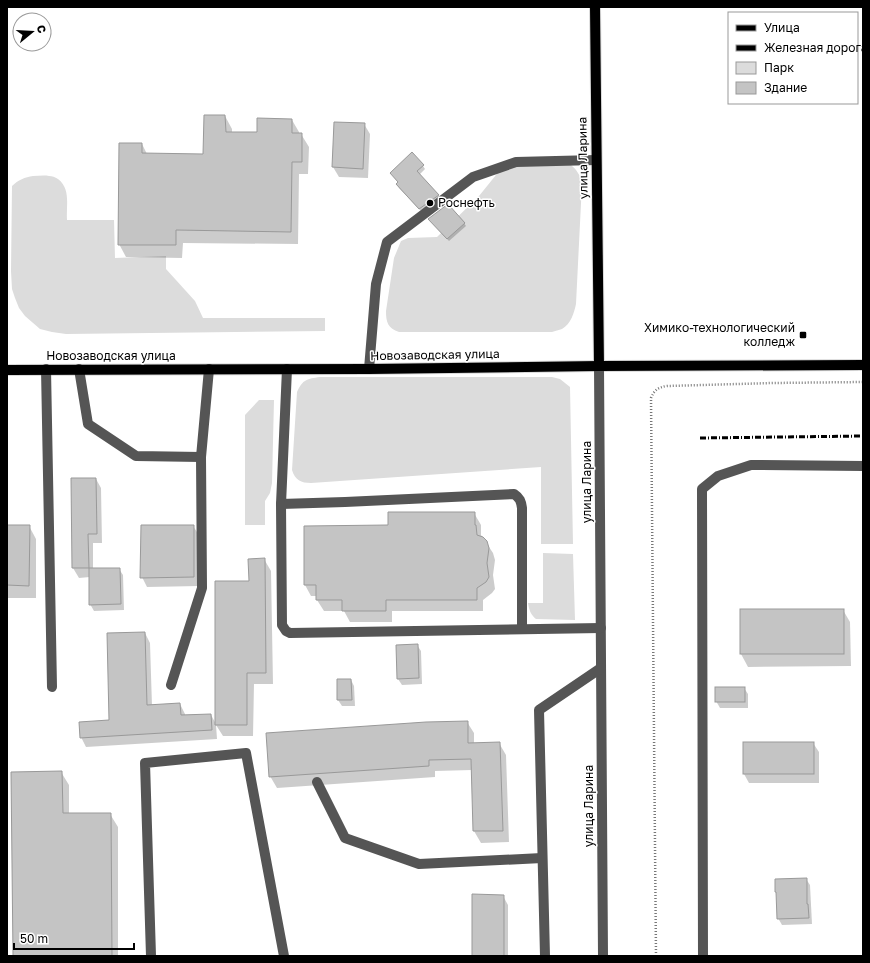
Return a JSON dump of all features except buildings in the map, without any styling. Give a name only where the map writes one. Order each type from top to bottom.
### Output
[{"type":"main road","name":"улица Ларина","points":[[595,7],[599,366]]},
{"type":"main road","name":"Новозаводская улица","points":[[7,370],[863,365]]},
{"type":"street","points":[[369,369],[376,284],[387,242],[473,177],[516,162],[596,160]]},
{"type":"street","name":"улица Ларина","points":[[599,366],[603,956]]},
{"type":"street","points":[[171,685],[202,588],[201,457],[209,369]]},
{"type":"street","points":[[287,369],[281,504],[282,625],[286,631],[290,633],[601,628]]},
{"type":"street","points":[[46,370],[52,687]]},
{"type":"street","points":[[79,370],[88,424],[136,456],[201,457]]},
{"type":"street","points":[[703,956],[702,489],[718,476],[751,465],[863,466]]},
{"type":"street","points":[[281,504],[514,494],[519,498],[522,508],[522,629]]},
{"type":"street","points":[[545,956],[539,710],[601,668]]},
{"type":"street","points":[[151,956],[145,762],[246,753],[284,956]]},
{"type":"street","points":[[317,782],[345,838],[418,864],[542,858]]},
{"type":"path","points":[[656,956],[651,398],[656,390],[667,386],[863,382]]},
{"type":"green space","points":[[522,160],[571,165],[578,173],[582,183],[576,304],[573,315],[568,324],[562,329],[552,332],[399,332],[392,329],[386,319],[386,311],[394,258],[401,241],[408,238],[437,237],[479,196],[500,170]]},
{"type":"green space","points":[[33,176],[52,176],[62,183],[65,188],[67,198],[67,220],[114,220],[115,258],[166,256],[166,269],[195,301],[203,318],[325,318],[325,331],[66,334],[40,329],[25,316],[19,308],[12,289],[11,271],[12,186],[22,179]]},
{"type":"green space","points":[[320,377],[552,377],[560,379],[570,387],[573,544],[541,544],[541,467],[311,483],[299,480],[292,470],[297,392],[301,384],[306,380]]},
{"type":"green space","points":[[259,400],[274,400],[272,483],[270,493],[265,501],[265,525],[245,525],[245,415]]},
{"type":"green space","points":[[543,553],[573,554],[575,620],[536,619],[530,612],[528,603],[543,603]]},
{"type":"railway","points":[[700,438],[863,436]]},
{"type":"place","name":"Роснефть","points":[[430,203]]},
{"type":"place","name":"Химико-технологический колледж","points":[[803,335]]}]
